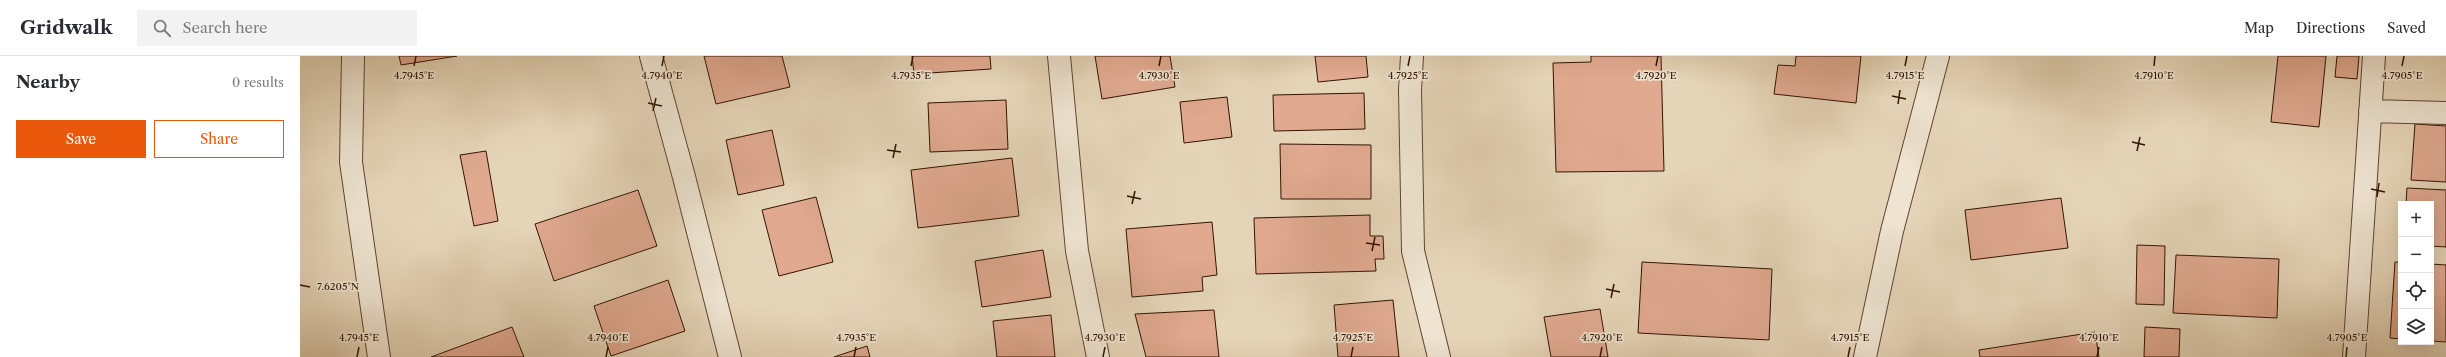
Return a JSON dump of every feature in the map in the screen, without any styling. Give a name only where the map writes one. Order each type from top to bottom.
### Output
[{"type":"street","points":[[353,56],[351,162],[379,357]]},
{"type":"street","points":[[651,56],[684,176],[730,357]]},
{"type":"street","points":[[1059,56],[1076,251],[1098,357]]},
{"type":"street","points":[[1412,56],[1410,90],[1413,251],[1439,357]]},
{"type":"street","points":[[1865,357],[1892,231],[1938,56]]},
{"type":"street","points":[[2354,357],[2374,56]]},
{"type":"street","points":[[2370,111],[2446,114]]},
{"type":"street","points":[[691,193],[730,357]]},
{"type":"building","points":[[399,56],[457,56],[401,65]]},
{"type":"building","points":[[704,56],[782,56],[790,87],[716,104]]},
{"type":"building","points":[[912,56],[990,56],[991,69],[914,74]]},
{"type":"building","points":[[1095,56],[1170,56],[1175,87],[1102,99]]},
{"type":"building","points":[[1315,56],[1366,56],[1368,77],[1318,82]]},
{"type":"building","points":[[1591,56],[1661,56],[1664,171],[1556,172],[1553,63],[1591,62]]},
{"type":"building","points":[[1796,56],[1861,56],[1856,103],[1774,94],[1778,65],[1795,66]]},
{"type":"building","points":[[2278,56],[2326,56],[2319,127],[2271,122]]},
{"type":"building","points":[[2337,56],[2359,56],[2357,79],[2335,77]]},
{"type":"building","points":[[1364,93],[1365,129],[1274,131],[1273,95]]},
{"type":"building","points":[[1227,97],[1232,137],[1184,143],[1180,102]]},
{"type":"building","points":[[1006,100],[1008,149],[930,152],[928,103]]},
{"type":"building","points":[[2415,124],[2446,126],[2446,182],[2411,180]]},
{"type":"building","points":[[772,130],[784,185],[738,195],[726,140]]},
{"type":"building","points":[[1280,144],[1371,145],[1371,199],[1281,199]]},
{"type":"building","points":[[486,151],[498,221],[474,226],[460,155]]},
{"type":"building","points":[[1012,158],[1019,216],[918,228],[911,170]]},
{"type":"building","points":[[2407,188],[2446,190],[2446,247],[2434,246],[2434,201],[2406,201]]},
{"type":"building","points":[[638,190],[657,246],[554,281],[535,224]]},
{"type":"building","points":[[816,197],[833,262],[779,276],[762,210]]},
{"type":"building","points":[[2061,198],[2068,248],[1971,260],[1965,210]]},
{"type":"building","points":[[1370,215],[1370,236],[1383,236],[1384,259],[1375,259],[1376,271],[1256,274],[1254,218]]},
{"type":"building","points":[[1212,222],[1217,275],[1202,277],[1203,291],[1132,297],[1126,229]]},
{"type":"building","points":[[2137,245],[2165,246],[2164,305],[2136,304]]},
{"type":"building","points":[[1043,250],[1051,297],[982,307],[975,261]]},
{"type":"building","points":[[2176,255],[2279,259],[2277,318],[2173,313]]},
{"type":"building","points":[[1642,262],[1772,269],[1769,340],[1638,333]]},
{"type":"building","points":[[2395,262],[2398,262],[2398,339],[2390,338]]},
{"type":"building","points":[[2434,264],[2446,265],[2446,342],[2434,341]]},
{"type":"building","points":[[668,280],[685,331],[611,356],[594,306]]},
{"type":"building","points":[[1393,300],[1399,357],[1338,357],[1334,305]]},
{"type":"building","points":[[1600,309],[1608,357],[1551,357],[1544,317]]},
{"type":"building","points":[[1214,310],[1219,357],[1146,357],[1135,314]]},
{"type":"building","points":[[1051,315],[1055,357],[997,357],[993,321]]},
{"type":"building","points":[[512,327],[524,357],[431,357]]},
{"type":"building","points":[[2145,327],[2180,329],[2179,357],[2144,357]]},
{"type":"building","points":[[2095,332],[2099,357],[1980,357],[1979,350]]},
{"type":"building","points":[[867,346],[870,357],[834,357]]}]
